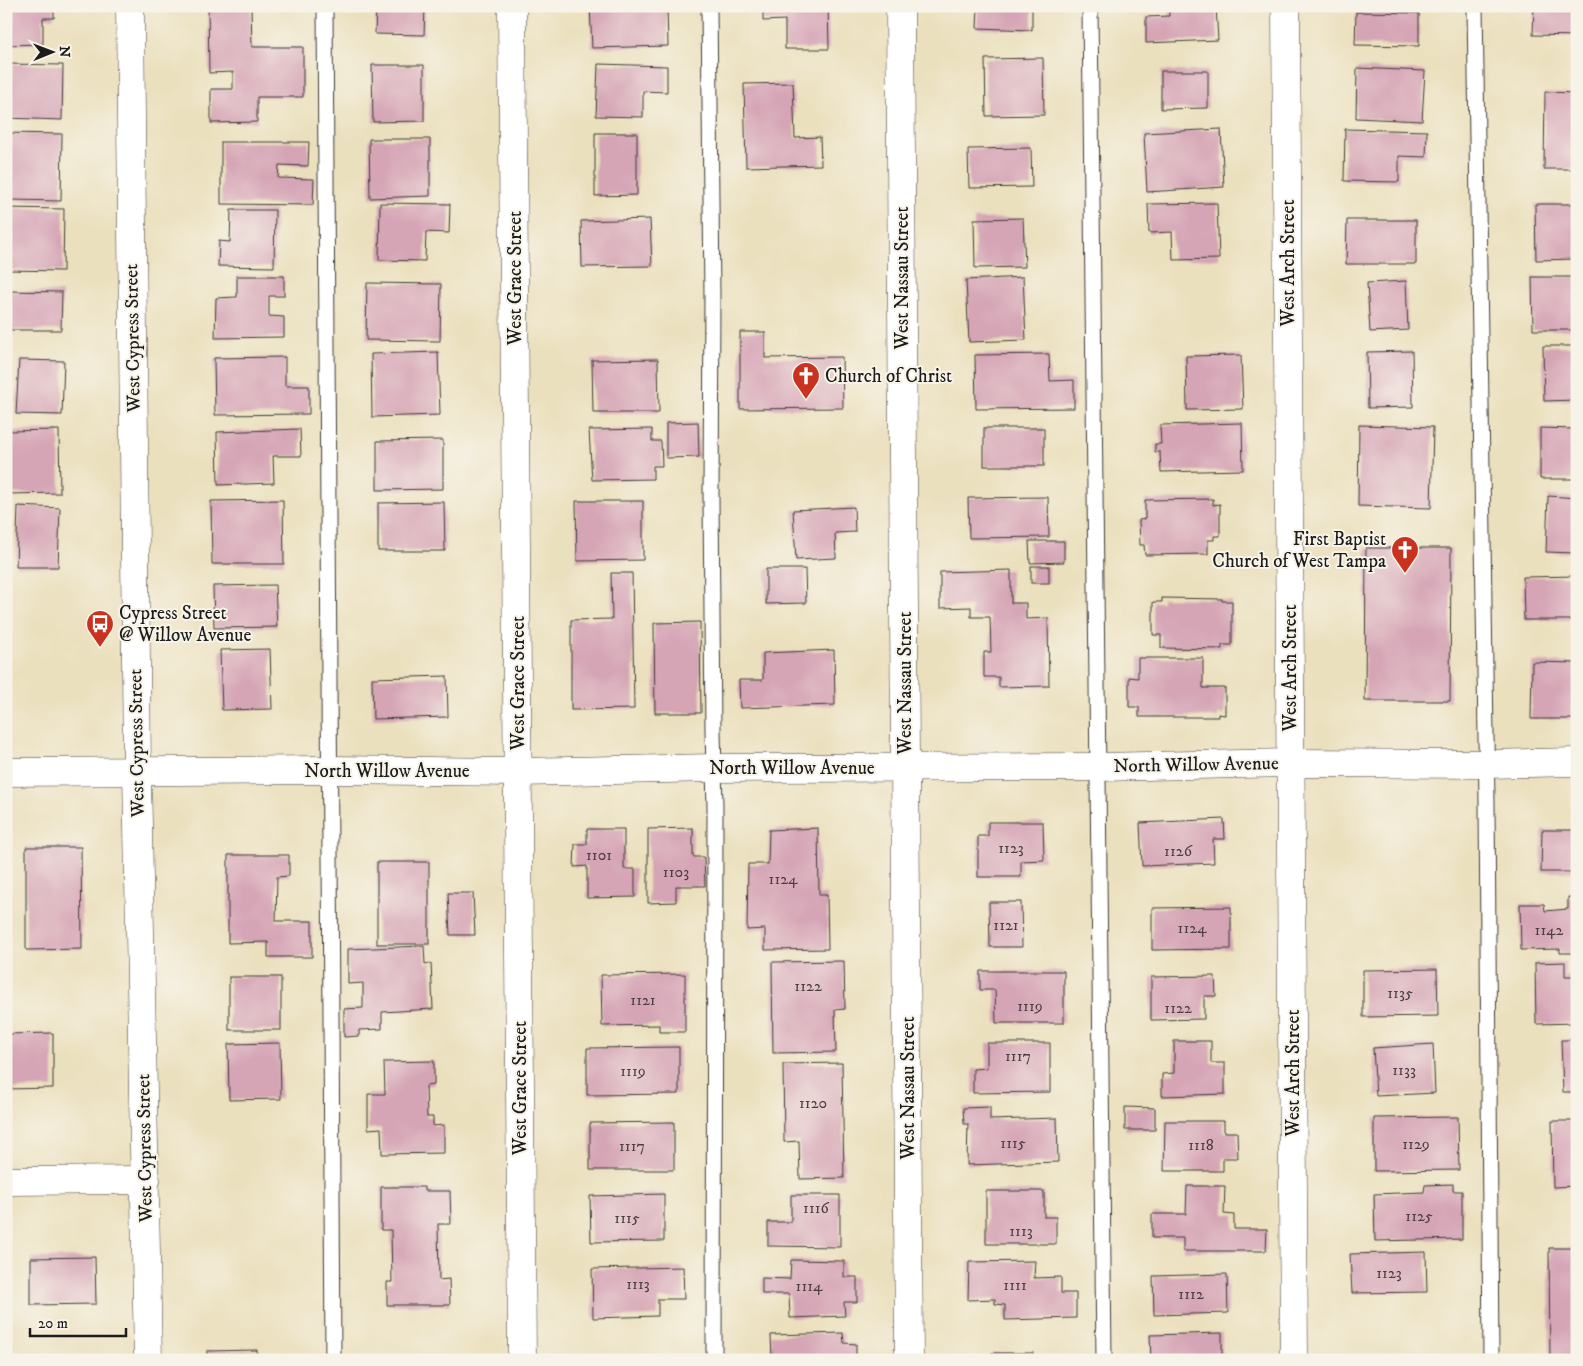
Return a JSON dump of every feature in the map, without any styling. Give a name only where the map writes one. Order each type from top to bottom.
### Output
[{"type":"street","name":"West Cypress Street","points":[[130,6],[137,772],[148,1360]]},
{"type":"street","name":"West Grace Street","points":[[512,6],[522,1360]]},
{"type":"street","name":"West Nassau Street","points":[[900,6],[909,1360]]},
{"type":"street","name":"West Arch Street","points":[[1286,6],[1294,1360]]},
{"type":"street","name":"North Willow Avenue","points":[[6,772],[329,770],[518,772],[714,768],[1098,767],[1291,762],[1487,764],[1577,762]]},
{"type":"street","points":[[6,1181],[146,1180]]},
{"type":"lane","points":[[325,6],[333,1360]]},
{"type":"lane","points":[[709,6],[712,296],[711,506],[715,836],[714,1360]]},
{"type":"lane","points":[[1090,6],[1104,1360]]},
{"type":"lane","points":[[1475,6],[1487,764],[1491,1360]]},
{"type":"building","points":[[6,6],[54,6],[54,18],[43,18],[43,44],[6,45]]},
{"type":"building","points":[[208,6],[251,6],[252,47],[303,47],[303,97],[257,97],[257,122],[211,123],[211,89],[233,89],[233,72],[209,73]]},
{"type":"building","points":[[376,6],[425,6],[424,35],[375,34]]},
{"type":"building","points":[[590,6],[667,6],[668,46],[592,48]]},
{"type":"building","points":[[763,6],[828,6],[829,49],[785,49],[785,20],[763,21]]},
{"type":"building","points":[[978,6],[1032,6],[1032,30],[977,28]]},
{"type":"building","points":[[1169,6],[1216,6],[1218,40],[1146,43],[1146,17],[1169,16]]},
{"type":"building","points":[[1534,6],[1577,6],[1577,36],[1533,35]]},
{"type":"building","points":[[1356,12],[1419,13],[1419,46],[1355,45]]},
{"type":"building","points":[[1043,58],[1044,115],[986,116],[985,59]]},
{"type":"building","points":[[6,64],[63,65],[62,120],[6,118]]},
{"type":"building","points":[[598,64],[667,66],[667,92],[643,91],[643,117],[596,116]]},
{"type":"building","points":[[372,65],[424,65],[424,121],[373,122]]},
{"type":"building","points":[[1357,68],[1425,71],[1422,121],[1356,118]]},
{"type":"building","points":[[1161,71],[1208,71],[1208,108],[1161,109]]},
{"type":"building","points":[[793,83],[795,138],[820,137],[821,165],[746,167],[744,84]]},
{"type":"building","points":[[1545,92],[1577,93],[1577,169],[1544,169]]},
{"type":"building","points":[[1221,129],[1224,187],[1147,192],[1144,133]]},
{"type":"building","points":[[1345,129],[1427,131],[1426,157],[1399,156],[1399,182],[1344,181]]},
{"type":"building","points":[[6,133],[62,134],[61,201],[11,200],[11,177],[6,177]]},
{"type":"building","points":[[595,133],[637,133],[637,195],[595,196]]},
{"type":"building","points":[[369,139],[430,139],[430,196],[370,198]]},
{"type":"building","points":[[221,142],[309,142],[308,166],[279,165],[278,178],[314,179],[313,205],[221,204]]},
{"type":"building","points":[[1031,148],[1032,187],[969,188],[968,149]]},
{"type":"building","points":[[380,203],[450,204],[449,233],[426,232],[425,261],[379,260]]},
{"type":"building","points":[[1217,203],[1219,259],[1173,260],[1172,232],[1149,233],[1148,204]]},
{"type":"building","points":[[1535,204],[1577,204],[1577,259],[1536,260]]},
{"type":"building","points":[[6,208],[64,209],[63,271],[6,270]]},
{"type":"building","points":[[231,210],[275,210],[274,267],[218,266],[219,241],[230,242]]},
{"type":"building","points":[[1023,218],[1025,267],[975,268],[974,219]]},
{"type":"building","points":[[650,219],[652,266],[582,267],[581,221]]},
{"type":"building","points":[[1347,220],[1416,220],[1416,264],[1346,264]]},
{"type":"building","points":[[237,276],[284,276],[284,296],[269,296],[269,316],[284,317],[284,337],[215,338],[216,298],[237,297]]},
{"type":"building","points":[[1023,277],[1026,340],[969,342],[966,280]]},
{"type":"building","points":[[1532,277],[1577,277],[1577,330],[1533,330]]},
{"type":"building","points":[[1406,281],[1408,330],[1370,332],[1367,283]]},
{"type":"building","points":[[367,283],[441,284],[440,341],[366,340]]},
{"type":"building","points":[[8,291],[62,292],[61,330],[8,330]]},
{"type":"building","points":[[740,332],[765,332],[765,358],[842,357],[843,408],[740,409]]},
{"type":"building","points":[[1543,346],[1577,346],[1577,400],[1544,401]]},
{"type":"building","points":[[1412,351],[1413,407],[1368,408],[1367,352]]},
{"type":"building","points":[[438,352],[440,415],[372,417],[371,354]]},
{"type":"building","points":[[1049,354],[1050,381],[1074,380],[1074,408],[976,409],[975,355]]},
{"type":"building","points":[[1241,355],[1243,409],[1187,410],[1186,356]]},
{"type":"building","points":[[285,357],[285,386],[309,386],[309,414],[215,415],[214,358]]},
{"type":"building","points":[[658,359],[659,413],[593,413],[592,360]]},
{"type":"building","points":[[19,360],[64,361],[62,415],[16,414]]},
{"type":"building","points":[[698,422],[699,457],[666,458],[666,423]]},
{"type":"building","points":[[1242,423],[1243,470],[1161,472],[1160,452],[1155,452],[1155,444],[1161,444],[1160,425]]},
{"type":"building","points":[[1359,425],[1433,427],[1431,508],[1358,506]]},
{"type":"building","points":[[984,428],[1044,428],[1044,466],[984,466]]},
{"type":"building","points":[[1540,428],[1577,429],[1577,479],[1540,479]]},
{"type":"building","points":[[300,429],[301,456],[273,456],[274,483],[218,485],[217,432]]},
{"type":"building","points":[[652,429],[652,441],[661,441],[662,466],[653,466],[653,479],[592,480],[589,430]]},
{"type":"building","points":[[59,430],[60,493],[6,494],[6,431]]},
{"type":"building","points":[[443,440],[443,489],[377,490],[377,441]]},
{"type":"building","points":[[1548,496],[1577,498],[1577,553],[1546,552]]},
{"type":"building","points":[[1048,497],[1049,537],[969,538],[968,498]]},
{"type":"building","points":[[1213,499],[1213,505],[1220,504],[1220,536],[1214,536],[1214,540],[1208,540],[1208,554],[1145,555],[1144,545],[1140,545],[1139,520],[1145,519],[1145,500]]},
{"type":"building","points":[[283,500],[284,564],[212,564],[211,501]]},
{"type":"building","points":[[576,501],[643,501],[643,560],[577,561]]},
{"type":"building","points":[[444,502],[445,551],[378,551],[378,503]]},
{"type":"building","points":[[18,506],[60,508],[58,567],[16,567]]},
{"type":"building","points":[[854,507],[855,532],[835,533],[836,558],[796,560],[793,510]]},
{"type":"building","points":[[1029,541],[1064,541],[1064,562],[1030,563]]},
{"type":"building","points":[[1366,548],[1451,548],[1450,701],[1365,701]]},
{"type":"building","points":[[1031,566],[1049,566],[1049,583],[1031,583]]},
{"type":"building","points":[[766,569],[805,569],[806,603],[766,604]]},
{"type":"building","points":[[1011,570],[1011,603],[1026,603],[1026,619],[1048,618],[1049,686],[999,687],[999,677],[984,677],[984,652],[991,652],[990,617],[971,617],[971,607],[940,608],[940,572]]},
{"type":"building","points":[[611,573],[632,573],[634,709],[571,710],[571,620],[612,619]]},
{"type":"building","points":[[1577,576],[1577,620],[1524,620],[1523,577]]},
{"type":"building","points":[[275,585],[277,627],[214,628],[213,586]]},
{"type":"building","points":[[1162,598],[1222,599],[1222,601],[1232,601],[1232,645],[1222,645],[1222,649],[1161,648],[1161,635],[1153,635],[1153,602],[1162,602]]},
{"type":"building","points":[[700,622],[701,713],[655,713],[654,623]]},
{"type":"building","points":[[270,649],[272,709],[222,710],[220,650]]},
{"type":"building","points":[[834,650],[835,705],[740,708],[739,680],[763,680],[763,653]]},
{"type":"building","points":[[1138,658],[1203,658],[1203,688],[1225,688],[1225,715],[1218,714],[1218,717],[1139,717],[1139,707],[1129,707],[1129,677],[1138,678]]},
{"type":"building","points":[[1532,662],[1577,663],[1577,719],[1531,719]]},
{"type":"building","points":[[447,676],[448,717],[373,719],[372,678]]},
{"type":"building","points":[[1224,819],[1225,839],[1213,839],[1214,863],[1142,866],[1140,823]]},
{"type":"building","points":[[988,822],[1043,822],[1044,860],[1021,861],[1021,877],[978,877],[978,836],[988,836]]},
{"type":"building","points":[[693,828],[693,857],[704,857],[705,886],[676,886],[676,902],[648,903],[648,829]]},
{"type":"building","points":[[818,828],[819,895],[827,895],[828,949],[765,950],[765,929],[747,930],[748,864],[768,864],[769,830]]},
{"type":"building","points":[[587,829],[624,829],[624,869],[635,869],[635,897],[587,898],[587,866],[574,867],[575,844],[587,844]]},
{"type":"building","points":[[1542,830],[1577,830],[1577,872],[1541,872]]},
{"type":"building","points":[[26,847],[81,847],[82,949],[26,950]]},
{"type":"building","points":[[228,855],[289,855],[289,876],[277,877],[276,921],[312,921],[312,957],[268,957],[268,942],[228,943]]},
{"type":"building","points":[[377,862],[429,862],[429,944],[377,944]]},
{"type":"building","points":[[448,893],[473,893],[475,935],[450,935]]},
{"type":"building","points":[[1568,897],[1577,897],[1577,953],[1560,953],[1560,949],[1521,950],[1520,904],[1544,904],[1545,911],[1568,909]]},
{"type":"building","points":[[989,902],[1021,902],[1022,947],[990,947]]},
{"type":"building","points":[[1231,907],[1231,949],[1152,950],[1152,908]]},
{"type":"building","points":[[424,946],[425,964],[431,963],[433,1009],[382,1012],[382,1029],[359,1030],[359,1036],[344,1037],[344,1009],[363,1008],[363,983],[348,984],[348,949]]},
{"type":"building","points":[[844,961],[845,1009],[835,1010],[836,1052],[773,1053],[772,962]]},
{"type":"building","points":[[1565,962],[1565,976],[1577,976],[1577,1023],[1536,1024],[1535,963]]},
{"type":"building","points":[[1437,969],[1438,1016],[1363,1017],[1363,970]]},
{"type":"building","points":[[980,971],[1064,971],[1064,1023],[996,1023],[995,990],[980,990]]},
{"type":"building","points":[[685,974],[685,1032],[659,1032],[659,1025],[602,1026],[601,975]]},
{"type":"building","points":[[1215,976],[1216,996],[1204,996],[1204,1019],[1151,1020],[1151,977]]},
{"type":"building","points":[[229,977],[281,977],[281,1030],[229,1030]]},
{"type":"building","points":[[53,1033],[53,1088],[6,1089],[6,1034]]},
{"type":"building","points":[[1561,1040],[1577,1040],[1577,1092],[1563,1092]]},
{"type":"building","points":[[1174,1041],[1211,1041],[1211,1063],[1225,1063],[1225,1094],[1162,1096],[1162,1074],[1174,1073]]},
{"type":"building","points":[[280,1043],[281,1099],[229,1100],[228,1044]]},
{"type":"building","points":[[987,1043],[1050,1043],[1050,1092],[973,1093],[973,1069],[987,1068]]},
{"type":"building","points":[[1433,1044],[1435,1093],[1376,1096],[1373,1048]]},
{"type":"building","points":[[679,1047],[679,1094],[587,1095],[587,1048]]},
{"type":"building","points":[[434,1061],[434,1085],[426,1086],[427,1117],[433,1117],[433,1126],[444,1125],[444,1153],[382,1154],[381,1128],[368,1129],[368,1094],[385,1094],[384,1062]]},
{"type":"building","points":[[842,1063],[844,1178],[800,1179],[799,1141],[784,1142],[783,1064]]},
{"type":"building","points":[[990,1107],[990,1120],[1057,1118],[1058,1162],[967,1165],[968,1124],[964,1124],[963,1108]]},
{"type":"building","points":[[1125,1107],[1155,1108],[1155,1130],[1125,1130]]},
{"type":"building","points":[[1458,1117],[1459,1170],[1374,1171],[1374,1118]]},
{"type":"building","points":[[1165,1121],[1224,1121],[1224,1132],[1237,1132],[1238,1158],[1223,1158],[1223,1171],[1164,1171]]},
{"type":"building","points":[[1552,1121],[1577,1121],[1577,1186],[1553,1187]]},
{"type":"building","points":[[674,1122],[674,1170],[590,1170],[590,1123]]},
{"type":"building","points":[[1453,1184],[1453,1191],[1462,1191],[1462,1239],[1375,1241],[1374,1194],[1424,1192],[1425,1185]]},
{"type":"building","points":[[1187,1186],[1225,1186],[1224,1214],[1234,1215],[1234,1229],[1267,1229],[1266,1251],[1183,1251],[1183,1238],[1152,1238],[1152,1214],[1186,1214]]},
{"type":"building","points":[[381,1187],[424,1187],[424,1191],[450,1191],[451,1224],[438,1224],[439,1280],[449,1279],[450,1305],[387,1305],[387,1282],[392,1282],[391,1230],[381,1230]]},
{"type":"building","points":[[986,1191],[1044,1191],[1044,1217],[1056,1217],[1056,1244],[986,1244]]},
{"type":"building","points":[[664,1194],[664,1241],[591,1242],[590,1196]]},
{"type":"building","points":[[791,1195],[840,1195],[840,1247],[768,1246],[768,1222],[791,1222]]},
{"type":"building","points":[[1549,1248],[1577,1248],[1577,1360],[1550,1360]]},
{"type":"building","points":[[1426,1252],[1427,1292],[1352,1293],[1350,1254]]},
{"type":"building","points":[[95,1257],[96,1304],[31,1305],[31,1258]]},
{"type":"building","points":[[791,1260],[844,1261],[844,1277],[857,1277],[857,1302],[844,1302],[845,1316],[790,1318],[789,1294],[762,1294],[762,1278],[790,1279]]},
{"type":"building","points":[[1035,1261],[1034,1278],[1061,1277],[1061,1293],[1076,1293],[1076,1318],[1005,1320],[1005,1305],[995,1304],[995,1299],[968,1300],[969,1262]]},
{"type":"building","points":[[683,1267],[684,1299],[658,1299],[658,1316],[593,1318],[592,1269]]},
{"type":"building","points":[[1227,1274],[1228,1313],[1154,1315],[1153,1276]]},
{"type":"building","points":[[843,1333],[844,1343],[856,1344],[856,1360],[772,1360],[771,1335]]},
{"type":"building","points":[[1222,1333],[1222,1360],[1151,1360],[1150,1335]]},
{"type":"building","points":[[257,1350],[257,1360],[207,1360],[207,1351]]},
{"type":"building","points":[[992,1353],[1033,1353],[1033,1360],[992,1360]]},
{"type":"place","name":"Church of Christ","points":[[806,400]]},
{"type":"place","name":"First Baptist Church of West Tampa","points":[[1405,574]]},
{"type":"place","name":"Cypress Street @ Willow Avenue","points":[[100,648]]}]
